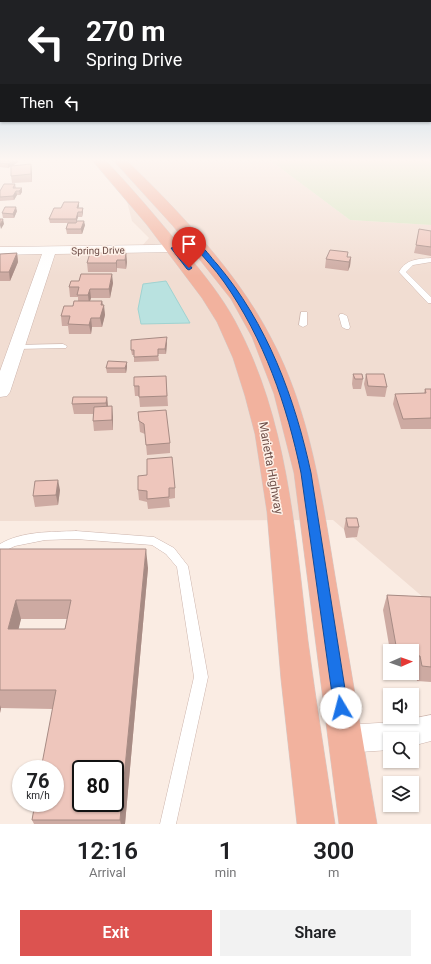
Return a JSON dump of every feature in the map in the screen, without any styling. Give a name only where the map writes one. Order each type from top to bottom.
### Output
[{"type":"highway","name":"Marietta Highway","points":[[138,199],[185,246],[226,280],[251,319],[272,362],[291,411],[306,473],[358,824]]},
{"type":"highway","name":"Marietta Highway","points":[[155,199],[185,246],[201,283],[226,321],[244,362],[262,415],[277,498],[297,682],[316,824]]},
{"type":"street","name":"Spring Drive","points":[[0,251],[49,252],[185,246]]},
{"type":"street","points":[[1,392],[49,252]]},
{"type":"street","points":[[346,739],[395,736],[431,728]]},
{"type":"lane","points":[[431,260],[410,262],[404,267],[402,272],[431,301]]},
{"type":"lane","points":[[303,325],[304,314]]},
{"type":"lane","points":[[343,316],[346,327]]},
{"type":"lane","points":[[16,347],[63,346]]},
{"type":"lane","points":[[0,549],[12,542],[45,536],[76,535],[154,541],[170,551],[182,566],[201,677],[168,824]]},
{"type":"shaded area","points":[[126,199],[322,199],[350,220],[431,225],[431,604],[333,520],[0,521],[0,247],[141,247],[149,238],[132,221]]},
{"type":"green space","points":[[322,199],[431,199],[431,225],[350,220]]},
{"type":"water","points":[[166,281],[190,323],[141,324],[138,309],[143,284]]},
{"type":"building","points":[[64,202],[79,202],[77,208],[83,208],[82,212],[78,212],[76,219],[49,219],[54,208],[61,208]]},
{"type":"building","points":[[5,207],[16,207],[13,214],[2,213]]},
{"type":"building","points":[[77,221],[84,221],[81,229],[66,229],[68,223],[76,223]]},
{"type":"building","points":[[419,229],[431,231],[431,247],[416,245]]},
{"type":"building","points":[[330,250],[348,252],[347,257],[351,257],[349,262],[326,259]]},
{"type":"building","points":[[17,253],[9,272],[0,272],[0,254]]},
{"type":"building","points":[[90,253],[126,253],[125,260],[117,260],[116,263],[87,263]]},
{"type":"building","points":[[81,274],[112,274],[109,289],[90,289],[88,295],[77,295],[79,287],[69,287],[71,281],[79,281]]},
{"type":"building","points":[[74,301],[102,301],[101,305],[104,305],[100,318],[91,318],[89,325],[68,324],[70,316],[61,316],[64,306],[73,306]]},
{"type":"building","points":[[167,337],[165,349],[158,349],[158,356],[134,357],[134,350],[131,350],[131,340]]},
{"type":"building","points":[[108,361],[127,362],[125,368],[106,368]]},
{"type":"building","points":[[353,374],[362,374],[363,379],[355,379]]},
{"type":"building","points":[[366,374],[384,374],[387,387],[368,386]]},
{"type":"building","points":[[166,376],[167,396],[139,397],[139,386],[134,386],[134,377]]},
{"type":"building","points":[[425,389],[431,389],[431,418],[403,419],[395,394],[426,393]]},
{"type":"building","points":[[73,397],[107,397],[106,403],[72,404]]},
{"type":"building","points":[[112,406],[112,420],[93,421],[94,407]]},
{"type":"building","points":[[166,410],[170,443],[146,445],[144,424],[139,421],[138,412]]},
{"type":"building","points":[[172,457],[175,488],[169,488],[169,497],[147,499],[147,491],[138,490],[138,476],[147,475],[147,459]]},
{"type":"building","points":[[58,480],[56,495],[33,496],[35,481]]},
{"type":"building","points":[[346,518],[357,518],[359,527],[348,527]]},
{"type":"building","points":[[0,549],[146,549],[124,778],[124,760],[72,760],[72,812],[121,812],[120,820],[32,820],[33,812],[64,812],[64,760],[43,760],[56,690],[0,690]],"holes":[[[16,600],[71,600],[65,629],[8,629]]]},
{"type":"building","points":[[387,595],[431,597],[431,667],[422,666],[419,656],[419,644],[396,644]]},
{"type":"route","points":[[189,268],[174,248],[196,244],[240,299],[265,345],[281,382],[299,440],[306,473],[341,708]]}]
